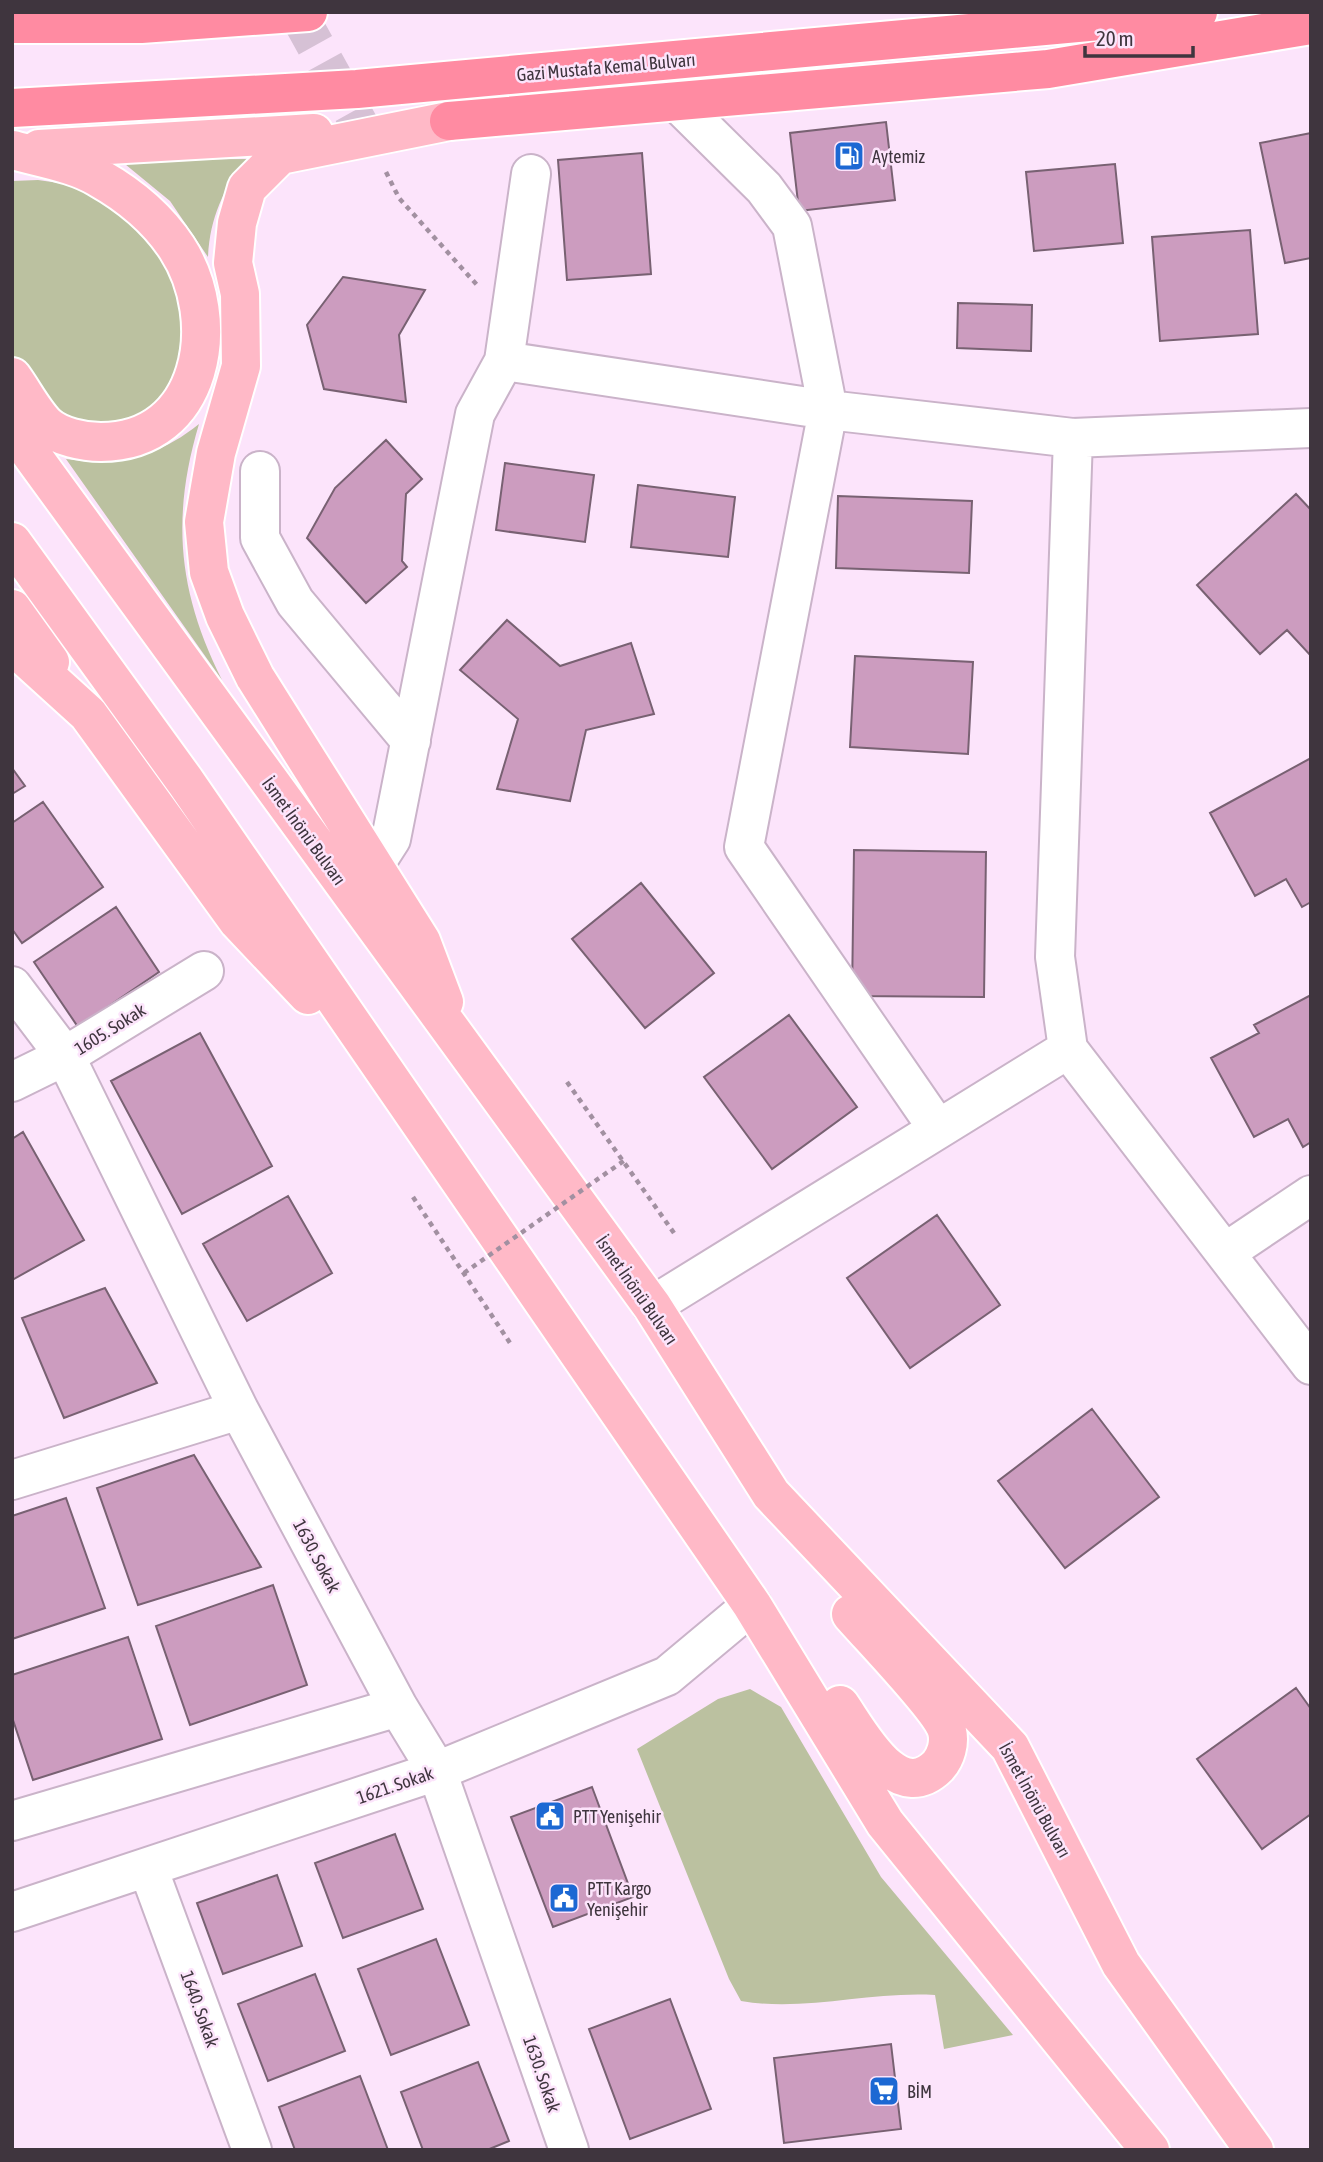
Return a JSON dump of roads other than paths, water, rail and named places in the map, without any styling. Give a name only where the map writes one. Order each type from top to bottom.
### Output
[{"type":"highway","points":[[12,24],[141,24],[308,12]]},
{"type":"highway","name":"Gazi Mustafa Kemal Bulvarı","points":[[12,108],[357,89],[1198,12]]},
{"type":"highway","points":[[449,121],[1048,69],[1311,25]]},
{"type":"main road","points":[[13,150],[291,135],[449,121]]},
{"type":"main road","points":[[449,121],[281,155],[247,188],[236,223],[233,263],[240,294],[241,366],[216,453],[204,522],[209,572],[225,616],[255,677],[421,941],[462,1050]]},
{"type":"main road","points":[[12,377],[47,426],[90,442],[113,442],[135,437],[170,416],[194,381],[201,341],[200,313],[193,282],[178,249],[151,214],[97,176],[13,150]]},
{"type":"main road","name":"İsmet İnönü Bulvarı","points":[[12,428],[462,1050],[652,1306],[771,1494],[1010,1747],[1121,1964],[1254,2150]]},
{"type":"main road","points":[[12,542],[185,781],[752,1605],[885,1823],[1143,2148]]},
{"type":"main road","points":[[12,610],[238,921],[385,1075]]},
{"type":"main road","points":[[12,645],[88,714]]},
{"type":"main road","points":[[703,1535],[766,1600],[887,1769],[900,1776],[914,1777],[928,1773],[945,1755],[948,1742],[940,1718],[846,1608],[771,1494]]},
{"type":"street","points":[[678,103],[764,188],[792,226],[828,410],[744,847],[938,1129]]},
{"type":"street","points":[[373,867],[391,839],[475,414],[504,361],[531,174]]},
{"type":"street","points":[[504,361],[828,410],[1073,439],[1311,428]]},
{"type":"street","points":[[1073,439],[1055,957],[1068,1049],[1311,1365]]},
{"type":"street","points":[[260,471],[260,538],[295,603],[411,741]]},
{"type":"street","name":"1605. Sokak","points":[[12,1082],[65,1056],[204,971]]},
{"type":"street","name":"1630. Sokak","points":[[12,986],[65,1056],[239,1410],[398,1707],[438,1771],[569,2150]]},
{"type":"street","points":[[652,1306],[1068,1049]]},
{"type":"street","points":[[1226,1252],[1311,1195]]},
{"type":"street","points":[[12,1480],[239,1410]]},
{"type":"street","name":"1621. Sokak","points":[[12,1912],[438,1771],[667,1676],[752,1605]]},
{"type":"street","points":[[12,1821],[398,1707]]},
{"type":"street","name":"1640. Sokak","points":[[148,1868],[253,2150]]},
{"type":"tunnel","points":[[297,12],[379,160]]},
{"type":"place","name":"Aytemiz","points":[[849,156]]},
{"type":"place","name":"PTT Yenişehir","points":[[550,1816]]},
{"type":"place","name":"PTT Kargo Yenişehir","points":[[564,1898]]},
{"type":"place","name":"BİM","points":[[884,2091]]}]
